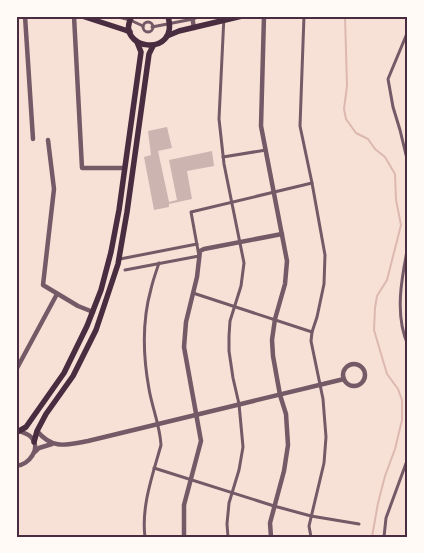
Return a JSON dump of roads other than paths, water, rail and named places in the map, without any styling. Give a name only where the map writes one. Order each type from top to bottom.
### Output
[{"type":"main road","points":[[82,16],[130,32]]},
{"type":"main road","points":[[167,36],[170,29],[168,16]]},
{"type":"main road","points":[[131,18],[129,25],[133,39],[145,46],[153,46],[169,34],[224,18],[242,16]]},
{"type":"main road","points":[[18,431],[26,427],[64,373],[93,312],[101,290],[112,252],[120,210],[141,52],[138,42]]},
{"type":"main road","points":[[34,442],[46,414],[73,376],[96,330],[119,259],[149,54],[153,46]]},
{"type":"street","points":[[26,16],[33,139]]},
{"type":"street","points":[[74,16],[82,168],[125,168]]},
{"type":"street","points":[[115,16],[131,18],[143,26],[147,32],[152,30],[152,27],[200,16]]},
{"type":"street","points":[[264,16],[261,126],[287,261],[285,284],[275,319],[272,340],[280,395],[286,414],[288,445],[284,471],[270,523],[271,537]]},
{"type":"street","points":[[304,16],[300,126],[325,255],[324,284],[312,332],[312,341],[322,399],[326,437],[324,463],[309,526],[311,537]]},
{"type":"street","points":[[193,18],[194,28]]},
{"type":"street","points":[[224,18],[219,119],[223,157],[244,263],[241,286],[230,321],[229,351],[232,378],[239,404],[243,447],[239,470],[229,503],[228,537]]},
{"type":"street","points":[[143,26],[144,23],[150,22],[152,27]]},
{"type":"street","points":[[408,31],[388,79],[392,107],[408,163]]},
{"type":"street","points":[[48,140],[54,189],[43,285],[93,312]]},
{"type":"street","points":[[223,157],[266,150]]},
{"type":"street","points":[[184,537],[184,505],[201,441],[184,347],[186,322],[199,266],[191,212],[312,182]]},
{"type":"street","points":[[199,256],[200,251],[204,249],[282,234]]},
{"type":"street","points":[[119,259],[197,244]]},
{"type":"street","points":[[408,246],[400,291],[401,318],[404,336],[408,345]]},
{"type":"street","points":[[125,270],[199,256]]},
{"type":"street","points":[[144,537],[146,503],[161,445],[148,388],[144,350],[144,328],[150,290],[159,264]]},
{"type":"street","points":[[193,293],[312,332]]},
{"type":"street","points":[[16,370],[57,294]]},
{"type":"street","points":[[351,365],[358,366],[363,370],[363,380],[358,385],[348,385],[344,380],[343,372],[351,365]]},
{"type":"street","points":[[16,466],[28,462],[39,448],[53,444],[62,445],[88,441],[344,380]]},
{"type":"street","points":[[18,431],[31,437],[34,442],[34,453]]},
{"type":"street","points":[[37,432],[53,444]]},
{"type":"street","points":[[384,537],[386,518],[408,458]]},
{"type":"street","points":[[154,468],[274,506],[312,516],[359,524]]},
{"type":"waterway","points":[[345,16],[347,86],[344,109],[346,119],[356,133],[368,139],[375,149],[385,157],[395,174],[396,200],[401,225],[387,280],[377,296],[374,330],[387,374],[398,389],[402,400],[402,420],[378,503],[372,537]]}]
